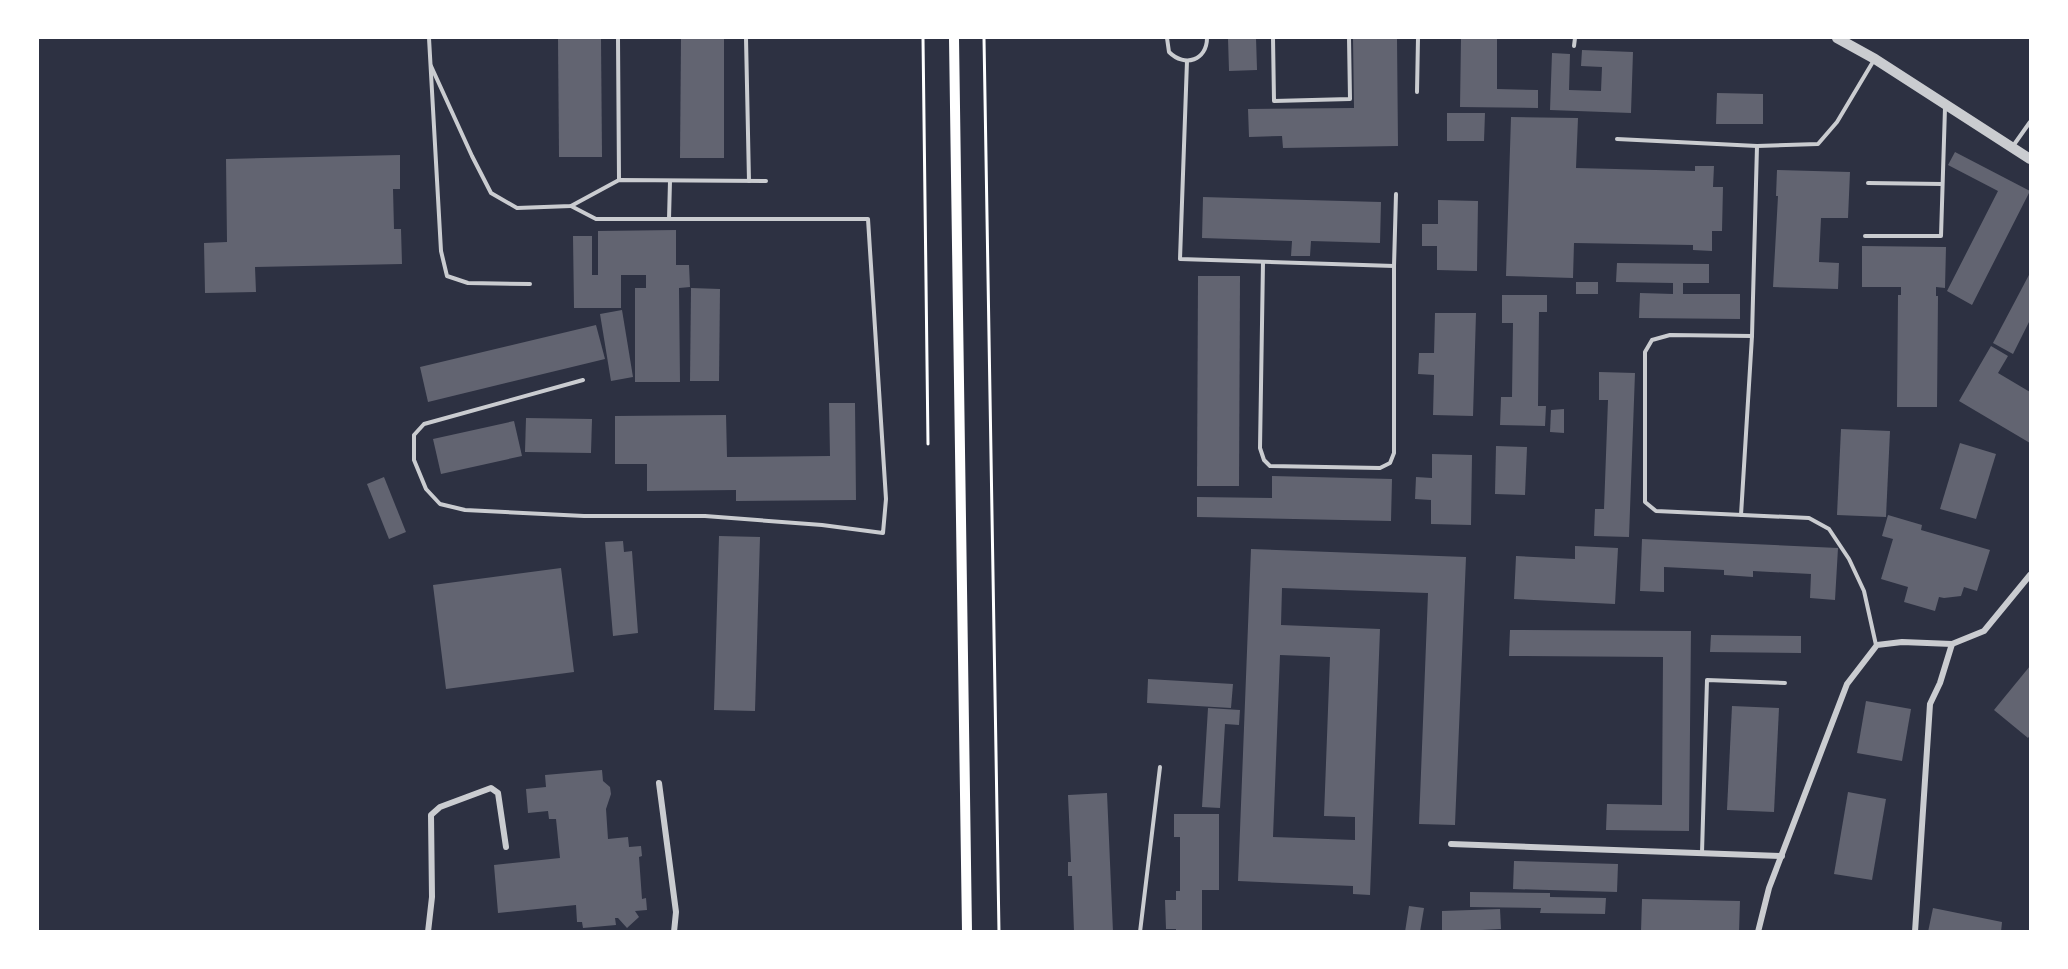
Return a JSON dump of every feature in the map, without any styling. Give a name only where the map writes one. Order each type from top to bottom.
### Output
[{"type":"main road","points":[[954,38],[968,932]]},
{"type":"street","points":[[1837,38],[1875,59],[2031,159]]},
{"type":"street","points":[[1758,932],[1769,888],[1847,684],[1876,645],[1902,642],[1952,644],[1984,631],[2031,575]]},
{"type":"street","points":[[1915,932],[1930,704],[1940,683],[1952,644]]},
{"type":"street","points":[[659,783],[676,912],[674,932]]},
{"type":"street","points":[[428,932],[432,897],[431,815],[440,807],[491,788],[498,793],[506,848]]},
{"type":"street","points":[[1451,844],[1782,856]]},
{"type":"lane","points":[[429,38],[441,250],[447,276],[468,283],[530,284]]},
{"type":"lane","points":[[618,38],[619,180]]},
{"type":"lane","points":[[746,38],[750,181]]},
{"type":"lane","points":[[1167,38],[1169,52],[1180,60],[1187,61],[1200,56],[1204,51],[1207,38]]},
{"type":"lane","points":[[1273,38],[1274,101],[1350,99],[1349,38]]},
{"type":"lane","points":[[1417,92],[1418,38]]},
{"type":"lane","points":[[1574,46],[1575,38]]},
{"type":"lane","points":[[1617,139],[1757,146],[1818,144],[1837,122],[1875,59]]},
{"type":"lane","points":[[1187,61],[1180,259],[1394,266]]},
{"type":"lane","points":[[431,66],[491,193],[517,208],[571,206],[619,180],[766,181]]},
{"type":"lane","points":[[1865,236],[1941,236],[1945,104]]},
{"type":"lane","points":[[2013,147],[2031,122]]},
{"type":"lane","points":[[1741,515],[1752,336],[1757,146]]},
{"type":"lane","points":[[669,219],[670,181]]},
{"type":"lane","points":[[1868,183],[1942,184]]},
{"type":"lane","points":[[1263,262],[1260,448],[1264,460],[1270,466],[1380,468],[1390,463],[1394,453],[1396,194]]},
{"type":"lane","points":[[571,206],[596,219],[868,219],[886,499],[883,533],[822,525],[705,516],[584,516],[465,510],[440,504],[426,489],[414,460],[414,435],[424,424],[584,380]]},
{"type":"lane","points":[[1752,336],[1670,335],[1652,340],[1645,352],[1645,502],[1656,511],[1809,518],[1829,529],[1849,559],[1864,591],[1876,645]]},
{"type":"lane","points":[[1702,853],[1707,680],[1785,683]]},
{"type":"lane","points":[[1140,932],[1160,767]]},
{"type":"path","points":[[923,38],[927,444]]},
{"type":"path","points":[[984,38],[999,932]]},
{"type":"building","points":[[558,38],[601,38],[602,157],[559,157]]},
{"type":"building","points":[[681,38],[724,38],[724,158],[680,158]]},
{"type":"building","points":[[1228,38],[1256,38],[1257,70],[1229,71]]},
{"type":"building","points":[[1353,38],[1397,38],[1398,146],[1283,148],[1282,136],[1249,137],[1248,109],[1354,108]]},
{"type":"building","points":[[1461,38],[1497,38],[1497,89],[1538,90],[1538,108],[1460,107]]},
{"type":"building","points":[[1582,50],[1633,52],[1631,113],[1550,110],[1552,53],[1570,54],[1569,90],[1601,91],[1602,67],[1581,66]]},
{"type":"building","points":[[1717,93],[1763,94],[1763,124],[1716,124]]},
{"type":"building","points":[[1447,113],[1485,113],[1484,141],[1447,141]]},
{"type":"building","points":[[1511,117],[1578,118],[1576,168],[1695,171],[1695,166],[1714,166],[1713,187],[1723,187],[1722,231],[1712,231],[1712,251],[1693,250],[1693,245],[1574,243],[1573,278],[1506,276]]},
{"type":"building","points":[[1955,152],[2030,191],[1972,305],[1947,291],[1998,191],[1948,165]]},
{"type":"building","points":[[400,155],[400,189],[393,189],[394,229],[401,229],[402,264],[255,267],[256,292],[205,293],[204,243],[227,242],[226,159]]},
{"type":"building","points":[[1777,170],[1850,172],[1848,218],[1821,218],[1819,262],[1839,263],[1838,289],[1773,287],[1778,196],[1776,196]]},
{"type":"building","points":[[1203,197],[1381,202],[1380,243],[1311,241],[1310,256],[1291,256],[1292,241],[1202,238]]},
{"type":"building","points":[[1438,200],[1478,201],[1477,271],[1437,270],[1437,246],[1422,246],[1422,224],[1438,224]]},
{"type":"building","points":[[676,230],[676,265],[689,265],[690,287],[679,288],[680,382],[635,382],[635,288],[646,288],[646,275],[621,275],[621,308],[574,308],[573,236],[592,236],[592,275],[598,275],[598,231]]},
{"type":"building","points":[[1862,246],[1946,247],[1945,288],[1936,287],[1936,296],[1938,296],[1937,407],[1897,407],[1898,295],[1901,295],[1901,287],[1862,287]]},
{"type":"building","points":[[1617,263],[1709,264],[1709,283],[1683,283],[1683,294],[1740,294],[1740,319],[1639,318],[1640,293],[1673,294],[1673,283],[1616,282]]},
{"type":"building","points":[[2030,273],[2030,320],[2013,354],[1993,343]]},
{"type":"building","points":[[1198,276],[1240,276],[1239,486],[1197,486]]},
{"type":"building","points":[[1576,282],[1598,282],[1598,294],[1576,294]]},
{"type":"building","points":[[691,288],[720,289],[719,381],[690,381]]},
{"type":"building","points":[[1502,295],[1547,295],[1547,312],[1539,312],[1538,406],[1546,406],[1545,426],[1500,425],[1501,397],[1512,397],[1513,323],[1502,323]]},
{"type":"building","points":[[622,310],[633,377],[611,381],[600,314]]},
{"type":"building","points":[[1435,313],[1476,313],[1473,416],[1433,415],[1434,375],[1418,374],[1419,353],[1434,353]]},
{"type":"building","points":[[596,325],[605,359],[428,402],[420,367]]},
{"type":"building","points":[[1991,346],[2008,356],[1998,373],[2030,392],[2030,443],[1959,401]]},
{"type":"building","points":[[1599,372],[1635,373],[1629,537],[1594,536],[1595,509],[1604,509],[1608,400],[1599,400]]},
{"type":"building","points":[[829,403],[855,403],[856,500],[736,501],[736,490],[647,491],[647,464],[615,464],[615,416],[726,415],[727,457],[830,456]]},
{"type":"building","points":[[1564,409],[1564,433],[1550,432],[1551,410]]},
{"type":"building","points":[[526,418],[592,419],[591,453],[525,452]]},
{"type":"building","points":[[514,421],[522,456],[441,474],[433,439]]},
{"type":"building","points":[[1841,429],[1890,431],[1886,517],[1837,515]]},
{"type":"building","points":[[1960,443],[1996,454],[1976,519],[1940,509]]},
{"type":"building","points":[[1496,446],[1527,447],[1525,495],[1495,494]]},
{"type":"building","points":[[1432,454],[1472,455],[1471,525],[1431,524],[1431,500],[1415,499],[1416,477],[1432,478]]},
{"type":"building","points":[[1272,476],[1392,479],[1391,521],[1197,517],[1197,497],[1272,498]]},
{"type":"building","points":[[384,477],[406,532],[389,539],[367,484]]},
{"type":"building","points":[[1888,515],[1922,525],[1921,530],[1990,550],[1977,591],[1964,587],[1961,596],[1939,597],[1935,611],[1904,602],[1908,587],[1881,579],[1893,539],[1882,536]]},
{"type":"building","points":[[719,536],[760,537],[755,711],[714,710]]},
{"type":"building","points":[[1642,539],[1838,548],[1835,600],[1810,598],[1811,574],[1753,571],[1753,577],[1724,575],[1724,570],[1664,567],[1664,592],[1640,591]]},
{"type":"building","points":[[623,541],[624,552],[632,551],[638,633],[613,636],[605,542]]},
{"type":"building","points":[[1575,546],[1618,548],[1615,604],[1514,599],[1516,556],[1575,559]]},
{"type":"building","points":[[1251,549],[1466,557],[1455,825],[1419,824],[1428,593],[1282,588],[1281,625],[1380,629],[1370,895],[1353,894],[1353,886],[1238,881]],"holes":[[[1280,655],[1330,657],[1324,816],[1355,817],[1355,840],[1273,837]]]},
{"type":"building","points":[[561,568],[574,672],[446,689],[433,585]]},
{"type":"building","points":[[1510,630],[1691,631],[1689,831],[1606,830],[1607,804],[1662,805],[1663,657],[1509,656]]},
{"type":"building","points":[[1711,635],[1801,636],[1801,653],[1710,652]]},
{"type":"building","points":[[2030,666],[2030,735],[2028,738],[1994,710]]},
{"type":"building","points":[[1148,679],[1233,684],[1231,708],[1147,703]]},
{"type":"building","points":[[1866,701],[1911,709],[1902,761],[1857,753]]},
{"type":"building","points":[[1732,706],[1779,708],[1774,812],[1727,810]]},
{"type":"building","points":[[1208,708],[1240,710],[1239,725],[1225,724],[1220,808],[1202,807]]},
{"type":"building","points":[[602,770],[603,781],[610,787],[611,794],[606,809],[608,839],[628,837],[629,847],[641,846],[642,856],[639,857],[642,899],[646,898],[647,910],[635,911],[639,917],[627,928],[618,918],[615,918],[616,925],[583,928],[582,922],[577,922],[576,905],[498,913],[494,865],[560,858],[556,819],[549,819],[548,811],[528,813],[526,789],[546,787],[545,775]]},
{"type":"building","points":[[1848,792],[1886,799],[1872,880],[1834,874]]},
{"type":"building","points":[[1107,793],[1113,932],[1074,932],[1072,876],[1068,876],[1068,862],[1071,862],[1068,795]]},
{"type":"building","points":[[1174,814],[1219,814],[1219,890],[1202,890],[1202,932],[1176,932],[1176,929],[1166,929],[1165,900],[1176,900],[1176,891],[1180,891],[1180,837],[1174,837]]},
{"type":"building","points":[[1514,861],[1618,864],[1617,892],[1513,889]]},
{"type":"building","points":[[1470,892],[1550,893],[1550,897],[1606,898],[1605,914],[1540,913],[1541,908],[1470,907]]},
{"type":"building","points":[[1642,899],[1740,901],[1739,932],[1641,932]]},
{"type":"building","points":[[1409,906],[1424,908],[1420,932],[1405,932]]},
{"type":"building","points":[[1933,908],[2002,922],[2001,932],[1928,932]]},
{"type":"building","points":[[1500,909],[1501,929],[1442,932],[1442,911]]}]
